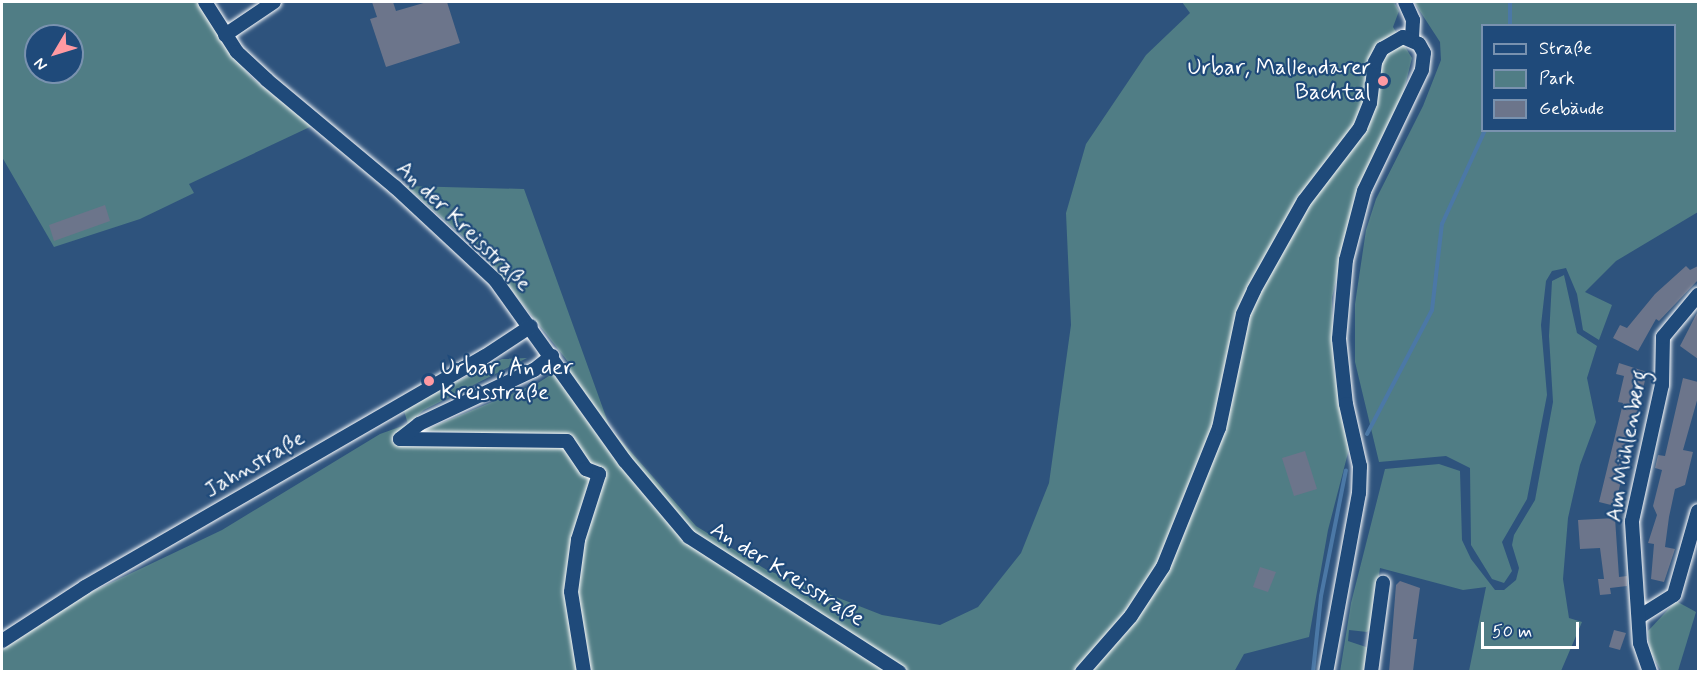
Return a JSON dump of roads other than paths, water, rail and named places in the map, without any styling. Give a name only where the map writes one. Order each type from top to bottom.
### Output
[{"type":"street","name":"An der Kreisstraße","points":[[205,2],[225,35],[267,80],[496,281],[531,326],[625,461],[690,537],[899,672]]},
{"type":"street","points":[[225,35],[274,2]]},
{"type":"street","points":[[1326,672],[1359,493],[1360,465],[1345,394],[1339,339],[1346,260],[1364,191],[1422,70],[1424,52],[1412,39],[1413,21],[1406,2]]},
{"type":"street","points":[[1082,672],[1131,616],[1163,567],[1219,428],[1243,314],[1254,290],[1304,201],[1360,129],[1370,103],[1376,62],[1382,49],[1392,40],[1412,39]]},
{"type":"street","name":"Am Mühlenberg","points":[[1650,672],[1640,643],[1632,521],[1662,385],[1663,337],[1698,295]]},
{"type":"street","name":"Jahnstraße","points":[[2,641],[85,587],[484,357],[531,326]]},
{"type":"street","points":[[552,356],[534,370],[419,424],[400,439],[567,441],[586,469],[599,474],[578,540],[571,592],[584,672]]},
{"type":"street","points":[[1639,617],[1674,595],[1698,511]]},
{"type":"street","points":[[1371,672],[1383,583]]},
{"type":"waterway","points":[[1510,2],[1510,24]]},
{"type":"waterway","points":[[1367,434],[1432,310],[1442,224],[1484,132]]},
{"type":"waterway","points":[[1313,672],[1321,596],[1346,470]]},
{"type":"place","name":"Urbar, Mallendarer Bachtal","points":[[1383,81]]},
{"type":"place","name":"Urbar, An der Kreisstraße","points":[[429,381]]}]
